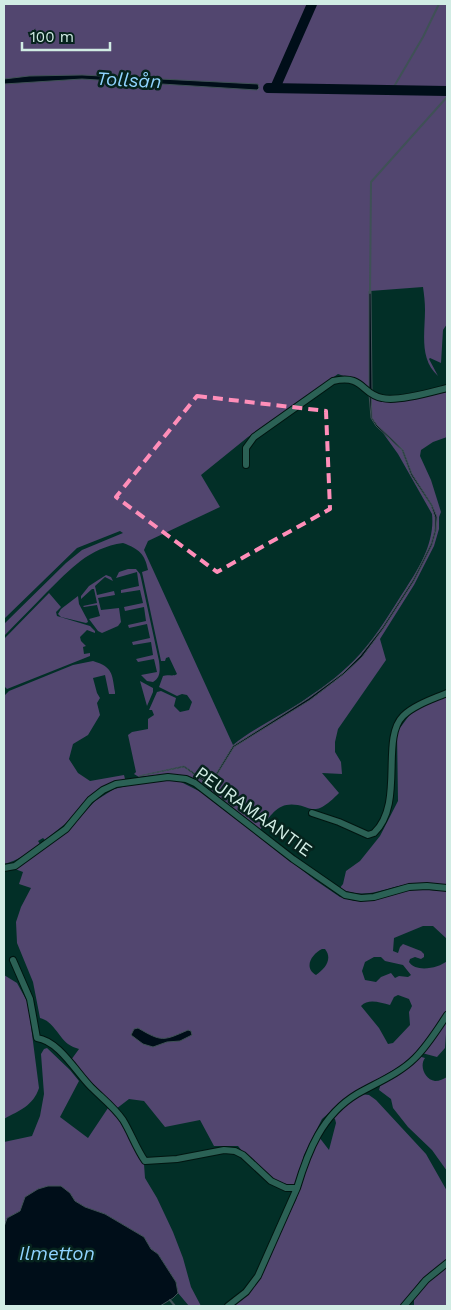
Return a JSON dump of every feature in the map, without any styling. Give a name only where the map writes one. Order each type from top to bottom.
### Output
[{"type":"street","points":[[246,465],[246,448],[254,437],[333,381],[350,380],[363,385],[372,394],[383,399],[404,398],[447,388]]},
{"type":"street","points":[[312,814],[339,822],[368,835],[374,834],[382,824],[392,787],[395,727],[407,712],[447,693]]},
{"type":"street","name":"PEURAMAANTIE","points":[[4,868],[14,866],[66,829],[90,800],[103,790],[116,784],[178,777],[196,783],[293,858],[345,895],[362,898],[374,897],[409,887],[447,888]]},
{"type":"street","points":[[13,960],[30,999],[37,1038],[43,1039],[68,1059],[90,1086],[116,1111],[145,1161],[177,1160],[224,1150],[235,1151],[243,1155],[271,1181],[286,1188],[297,1188]]},
{"type":"street","points":[[228,1306],[246,1292],[258,1276],[297,1188],[309,1151],[325,1122],[354,1096],[402,1068],[415,1058],[447,1015]]},
{"type":"street","points":[[404,1306],[426,1280],[447,1263]]},
{"type":"highlighted area","points":[[197,396],[326,411],[330,509],[217,572],[116,497]]},
{"type":"shaded area","points":[[4,4],[447,4],[447,324],[443,330],[441,363],[429,359],[438,376],[428,362],[424,345],[425,307],[423,287],[370,291],[369,388],[364,383],[338,374],[248,437],[201,475],[220,507],[148,541],[144,550],[233,745],[298,704],[335,678],[348,666],[379,630],[416,571],[429,544],[432,514],[398,454],[383,433],[402,450],[411,475],[431,505],[435,517],[435,528],[437,517],[432,505],[412,474],[403,450],[372,418],[371,395],[383,400],[447,389],[447,437],[433,442],[421,450],[420,456],[431,480],[441,512],[439,529],[434,546],[414,585],[380,639],[386,660],[338,729],[335,752],[341,762],[342,774],[322,773],[339,793],[318,809],[296,805],[283,806],[273,813],[260,830],[183,776],[164,774],[139,777],[134,774],[136,772],[128,735],[132,732],[148,729],[148,719],[154,715],[152,710],[149,710],[157,692],[161,691],[176,698],[174,706],[180,712],[189,710],[192,702],[187,695],[177,696],[159,687],[163,676],[177,674],[169,657],[165,661],[161,661],[142,572],[148,570],[143,556],[137,550],[123,543],[90,555],[64,575],[4,636],[4,624],[66,563],[82,550],[123,533],[120,531],[77,548],[4,619]],"holes":[[[434,533],[432,545],[414,581],[383,629],[362,657],[344,674],[310,700],[233,747],[210,786],[184,767],[139,776],[184,766],[210,784],[233,746],[309,699],[343,673],[360,656],[382,628],[413,580],[431,544]]]},
{"type":"shaded area","points":[[136,569],[141,578],[160,670],[159,676],[153,682],[147,681],[141,675],[157,672],[154,659],[138,662],[136,659],[153,655],[151,642],[133,645],[132,642],[150,638],[147,624],[129,628],[128,625],[146,621],[144,607],[125,611],[124,607],[143,603],[140,590],[121,593],[121,590],[139,586],[137,572],[116,578],[119,572]]},
{"type":"shaded area","points":[[106,575],[111,577],[113,581],[105,577],[95,586],[97,595],[114,591],[115,595],[98,598],[101,610],[119,608],[121,622],[118,626],[102,633],[98,631],[89,619],[100,616],[97,605],[83,606],[97,603],[94,589],[81,599],[81,596],[89,586]]},
{"type":"shaded area","points":[[49,593],[61,607],[56,612],[57,616],[90,626],[95,631],[95,633],[87,630],[80,637],[86,646],[83,647],[84,654],[90,653],[90,656],[7,689],[4,686],[4,639]]},
{"type":"shaded area","points":[[78,596],[79,604],[88,622],[86,623],[61,617],[58,614],[61,609]]},
{"type":"shaded area","points":[[93,661],[100,663],[110,672],[115,694],[109,694],[105,675],[93,678],[100,698],[97,703],[100,715],[88,735],[73,744],[69,759],[78,773],[90,781],[124,775],[125,779],[94,794],[65,824],[45,840],[43,838],[38,841],[40,844],[9,863],[4,864],[4,696],[9,691],[73,665]]},
{"type":"shaded area","points":[[140,681],[153,688],[147,706]]},
{"type":"shaded area","points":[[447,695],[447,885],[415,883],[372,893],[349,892],[339,889],[343,884],[346,871],[360,861],[380,836],[398,801],[397,732],[411,713]]},
{"type":"shaded area","points":[[177,780],[201,792],[315,880],[340,897],[355,901],[375,899],[412,889],[447,891],[447,939],[433,926],[423,926],[394,938],[393,951],[398,953],[403,944],[421,951],[424,957],[421,959],[415,957],[410,959],[409,962],[422,968],[433,967],[447,961],[447,1010],[430,1035],[402,1065],[347,1097],[322,1119],[304,1155],[296,1184],[279,1182],[271,1178],[256,1166],[238,1146],[214,1146],[200,1120],[165,1127],[144,1101],[129,1099],[116,1109],[71,1060],[79,1049],[68,1044],[52,1025],[40,1018],[33,982],[17,943],[16,922],[31,888],[19,884],[23,872],[15,869],[70,828],[95,801],[114,789],[148,781]],"holes":[[[322,949],[325,949],[328,960],[325,967],[316,975],[310,968],[310,961]],[[374,957],[381,957],[385,961],[403,965],[411,975],[395,978],[391,973],[381,977],[376,982],[365,980],[362,971],[365,962]],[[398,995],[409,999],[412,1006],[409,1012],[410,1025],[393,1043],[388,1044],[379,1028],[361,1006],[368,1002],[390,1005],[394,997]]]},
{"type":"shaded area","points":[[4,975],[17,983],[28,1003],[39,1088],[30,1103],[4,1119]]},
{"type":"shaded area","points":[[447,1020],[445,1048],[437,1057],[422,1053]]},
{"type":"shaded area","points":[[47,1048],[79,1081],[60,1117],[88,1138],[108,1108],[116,1115],[144,1164],[145,1178],[173,1232],[191,1287],[201,1306],[189,1306],[178,1293],[176,1282],[158,1254],[151,1249],[144,1237],[105,1214],[85,1207],[75,1201],[70,1193],[52,1186],[38,1189],[20,1211],[7,1218],[4,1227],[4,1142],[32,1136],[40,1116],[44,1094],[41,1054]]},
{"type":"shaded area","points":[[418,1056],[425,1058],[423,1069],[428,1078],[437,1081],[447,1077],[447,1171],[432,1150],[408,1127],[393,1108],[391,1099],[379,1090],[381,1083]]},
{"type":"shaded area","points":[[361,1094],[369,1095],[376,1100],[426,1154],[447,1191],[447,1260],[420,1281],[402,1306],[232,1306],[251,1289],[296,1200],[308,1158],[319,1137],[329,1150],[336,1123],[335,1119],[331,1116]]},
{"type":"shaded area","points":[[447,1266],[447,1306],[414,1306],[414,1297],[427,1282]]},
{"type":"water","name":"Tollsån","points":[[82,75],[258,84],[259,88],[257,90],[82,79],[4,84],[4,79],[29,76]]},
{"type":"water","points":[[369,291],[371,291],[372,390],[369,388]]},
{"type":"water","points":[[369,394],[371,395],[372,418],[403,450],[412,474],[432,505],[437,517],[436,531],[432,545],[414,581],[383,629],[362,657],[344,674],[310,700],[234,747],[210,786],[184,767],[139,776],[184,766],[210,784],[233,746],[309,698],[343,673],[360,656],[382,628],[413,580],[431,544],[435,530],[435,517],[431,505],[411,475],[402,450],[376,426],[371,418]]},
{"type":"water","points":[[138,1028],[158,1038],[168,1038],[188,1030],[191,1031],[192,1035],[180,1041],[167,1042],[153,1047],[143,1044],[131,1035],[134,1029]]},
{"type":"water","name":"Ilmetton","points":[[48,1186],[61,1186],[70,1193],[75,1201],[85,1207],[105,1214],[144,1237],[151,1249],[158,1254],[176,1282],[178,1293],[160,1306],[4,1306],[4,1227],[7,1218],[20,1211],[25,1197],[38,1189]]},
{"type":"waterway","points":[[275,88],[312,4]]},
{"type":"waterway","points":[[392,90],[423,37],[439,4]]},
{"type":"waterway","points":[[268,88],[447,91]]},
{"type":"waterway","points":[[370,293],[371,182],[447,97]]},
{"type":"waterway","points":[[170,1300],[175,1306]]}]
